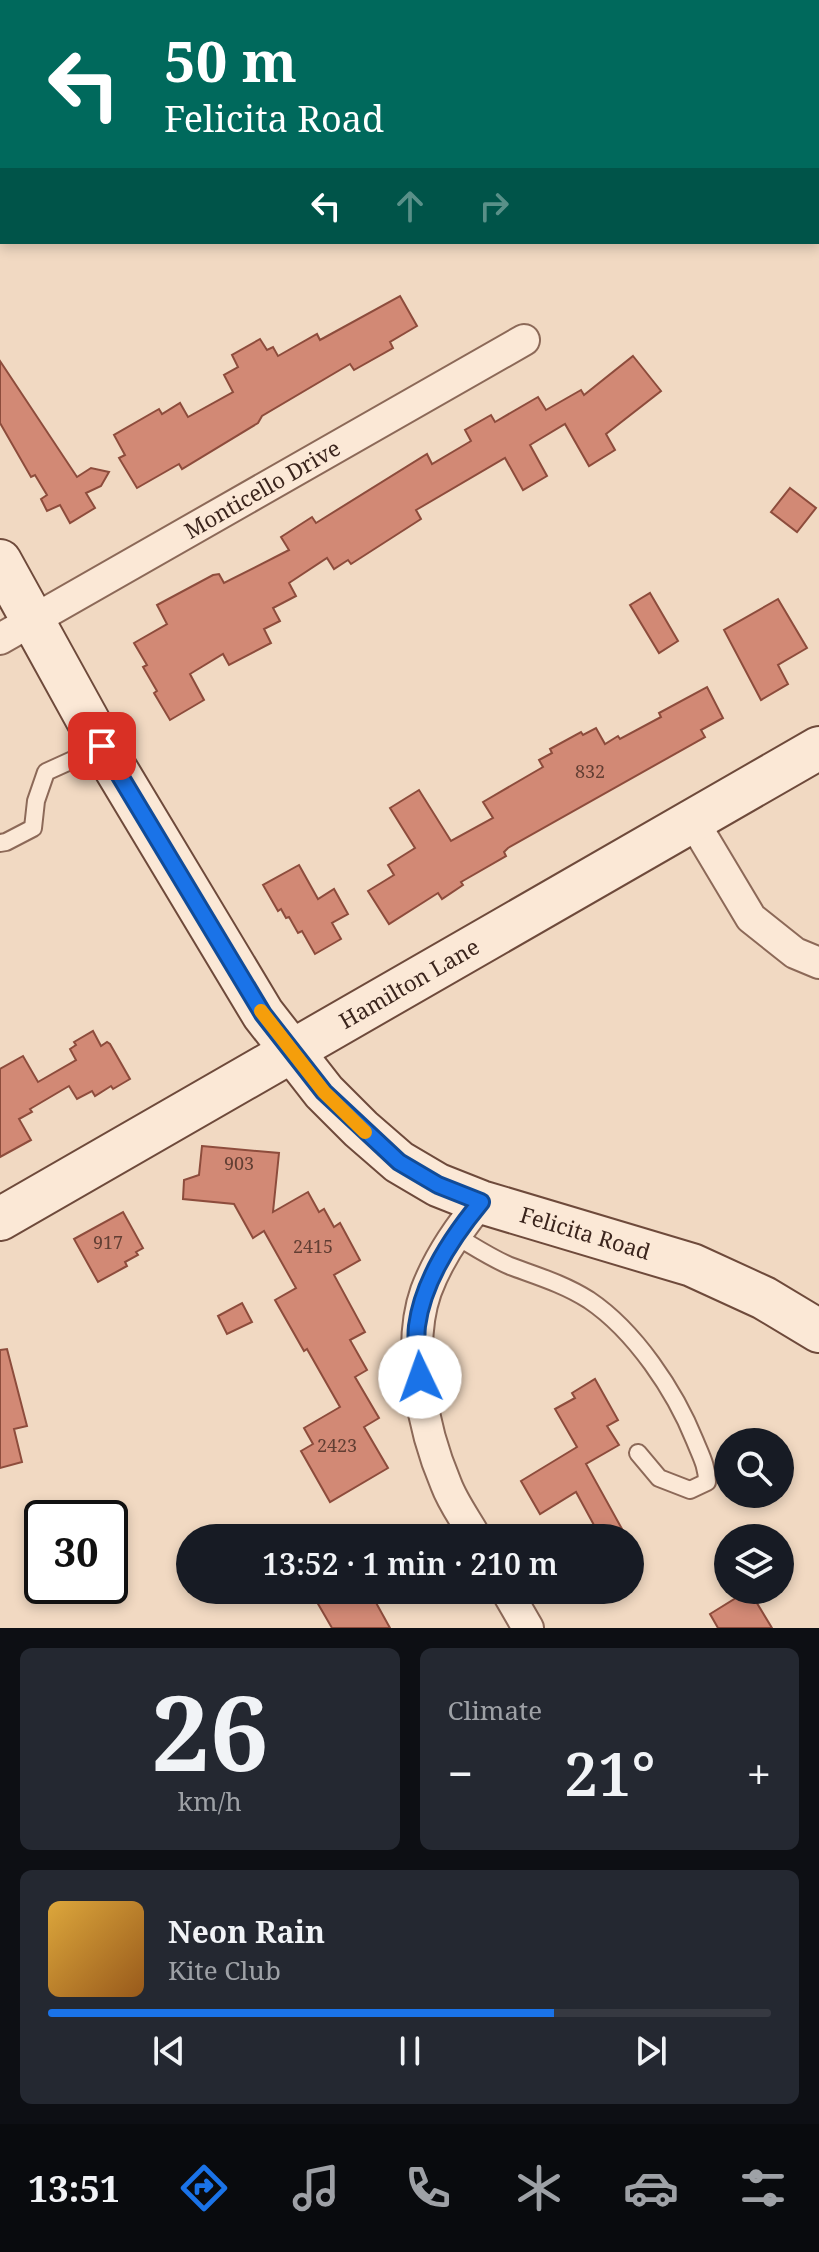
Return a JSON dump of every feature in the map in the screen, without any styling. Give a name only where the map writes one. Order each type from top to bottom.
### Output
[{"type":"main road","name":"Felicita Road","points":[[0,561],[17,629],[102,746],[263,1014],[324,1092],[399,1162],[438,1185],[481,1202],[692,1265],[764,1298],[819,1331]]},
{"type":"main road","name":"Hamilton Lane","points":[[0,1219],[819,748]]},
{"type":"street","name":"Monticello Drive","points":[[17,629],[524,340]]},
{"type":"street","points":[[693,821],[751,918],[795,953],[819,963]]},
{"type":"street","points":[[468,1524],[447,1488],[431,1446],[417,1355],[417,1326],[426,1292],[439,1263],[481,1202]]},
{"type":"street","points":[[514,1604],[528,1628]]},
{"type":"lane","points":[[0,843],[33,828],[36,801],[46,772],[102,746]]},
{"type":"lane","points":[[456,1236],[506,1264],[561,1284],[591,1301],[626,1334],[652,1364],[686,1416],[707,1468],[707,1482],[690,1490],[659,1478],[638,1453]]},
{"type":"building","points":[[400,296],[417,326],[390,342],[393,348],[354,370],[350,364],[262,416],[258,423],[182,469],[179,464],[137,488],[119,458],[125,455],[114,435],[159,409],[162,414],[180,403],[188,417],[233,392],[224,375],[238,367],[232,355],[260,339],[267,350],[273,347],[278,356],[317,334],[320,340]]},
{"type":"building","points":[[633,356],[661,391],[606,434],[615,450],[589,466],[565,424],[530,445],[547,476],[523,490],[505,458],[416,510],[421,519],[351,564],[348,560],[334,569],[327,558],[289,583],[296,596],[273,608],[280,621],[264,629],[271,643],[229,665],[223,654],[190,674],[204,700],[170,720],[154,693],[157,691],[143,667],[147,665],[134,643],[167,624],[157,605],[213,575],[219,574],[224,583],[289,550],[281,537],[312,517],[316,523],[427,454],[432,464],[471,441],[465,430],[491,415],[495,422],[538,397],[546,410],[581,390],[584,395]]},
{"type":"building","points":[[0,361],[77,477],[91,468],[109,472],[101,486],[86,493],[95,508],[70,523],[60,505],[47,511],[41,499],[47,495],[35,475],[31,477],[0,423]]},
{"type":"building","points":[[790,488],[816,508],[797,532],[771,512]]},
{"type":"building","points":[[650,593],[678,641],[659,653],[630,605]]},
{"type":"building","points":[[778,599],[807,648],[778,665],[788,684],[761,700],[724,630]]},
{"type":"building","points":[[707,687],[723,718],[701,730],[705,737],[508,848],[504,852],[506,856],[461,882],[463,885],[442,899],[438,893],[389,924],[368,891],[394,875],[388,865],[415,848],[390,808],[419,790],[451,841],[493,818],[483,802],[543,767],[539,760],[552,753],[550,749],[581,732],[583,735],[596,728],[605,744],[618,736],[620,739]]},
{"type":"building","points":[[299,865],[318,899],[334,889],[348,914],[332,923],[341,939],[315,954],[302,931],[298,933],[289,917],[286,918],[281,909],[278,911],[263,885]]},
{"type":"building","points":[[93,1031],[101,1046],[107,1042],[110,1044],[130,1079],[95,1096],[92,1091],[77,1099],[69,1086],[30,1109],[32,1112],[19,1119],[31,1140],[0,1157],[0,1069],[23,1056],[38,1082],[76,1060],[70,1049],[76,1045],[74,1042]]},
{"type":"building","points":[[202,1146],[279,1153],[273,1212],[308,1192],[319,1212],[324,1209],[334,1227],[340,1223],[360,1260],[334,1275],[365,1332],[350,1340],[367,1370],[355,1377],[379,1418],[364,1427],[388,1468],[330,1502],[301,1451],[313,1444],[304,1428],[340,1407],[275,1300],[296,1288],[264,1231],[253,1238],[234,1204],[183,1199],[184,1180],[199,1175]]},
{"type":"building","points":[[123,1212],[143,1248],[136,1252],[138,1255],[125,1262],[127,1266],[98,1282],[74,1239]]},
{"type":"building","points":[[242,1303],[252,1322],[227,1334],[218,1316]]},
{"type":"building","points":[[7,1349],[27,1426],[14,1429],[22,1462],[0,1468],[0,1350]]},
{"type":"building","points":[[595,1379],[618,1420],[607,1426],[619,1445],[586,1464],[619,1524],[593,1524],[576,1492],[540,1514],[521,1481],[577,1447],[555,1409],[575,1398],[572,1393]]},
{"type":"building","points":[[318,1604],[377,1604],[390,1628],[332,1628]]},
{"type":"building","points":[[726,1604],[757,1604],[772,1628],[718,1628],[710,1614]]},
{"type":"slow traffic","points":[[261,1011],[324,1092],[365,1132]]},
{"type":"route","points":[[102,746],[263,1014],[324,1092],[399,1162],[438,1185],[481,1202],[439,1263],[426,1292],[417,1326],[420,1377]]}]
